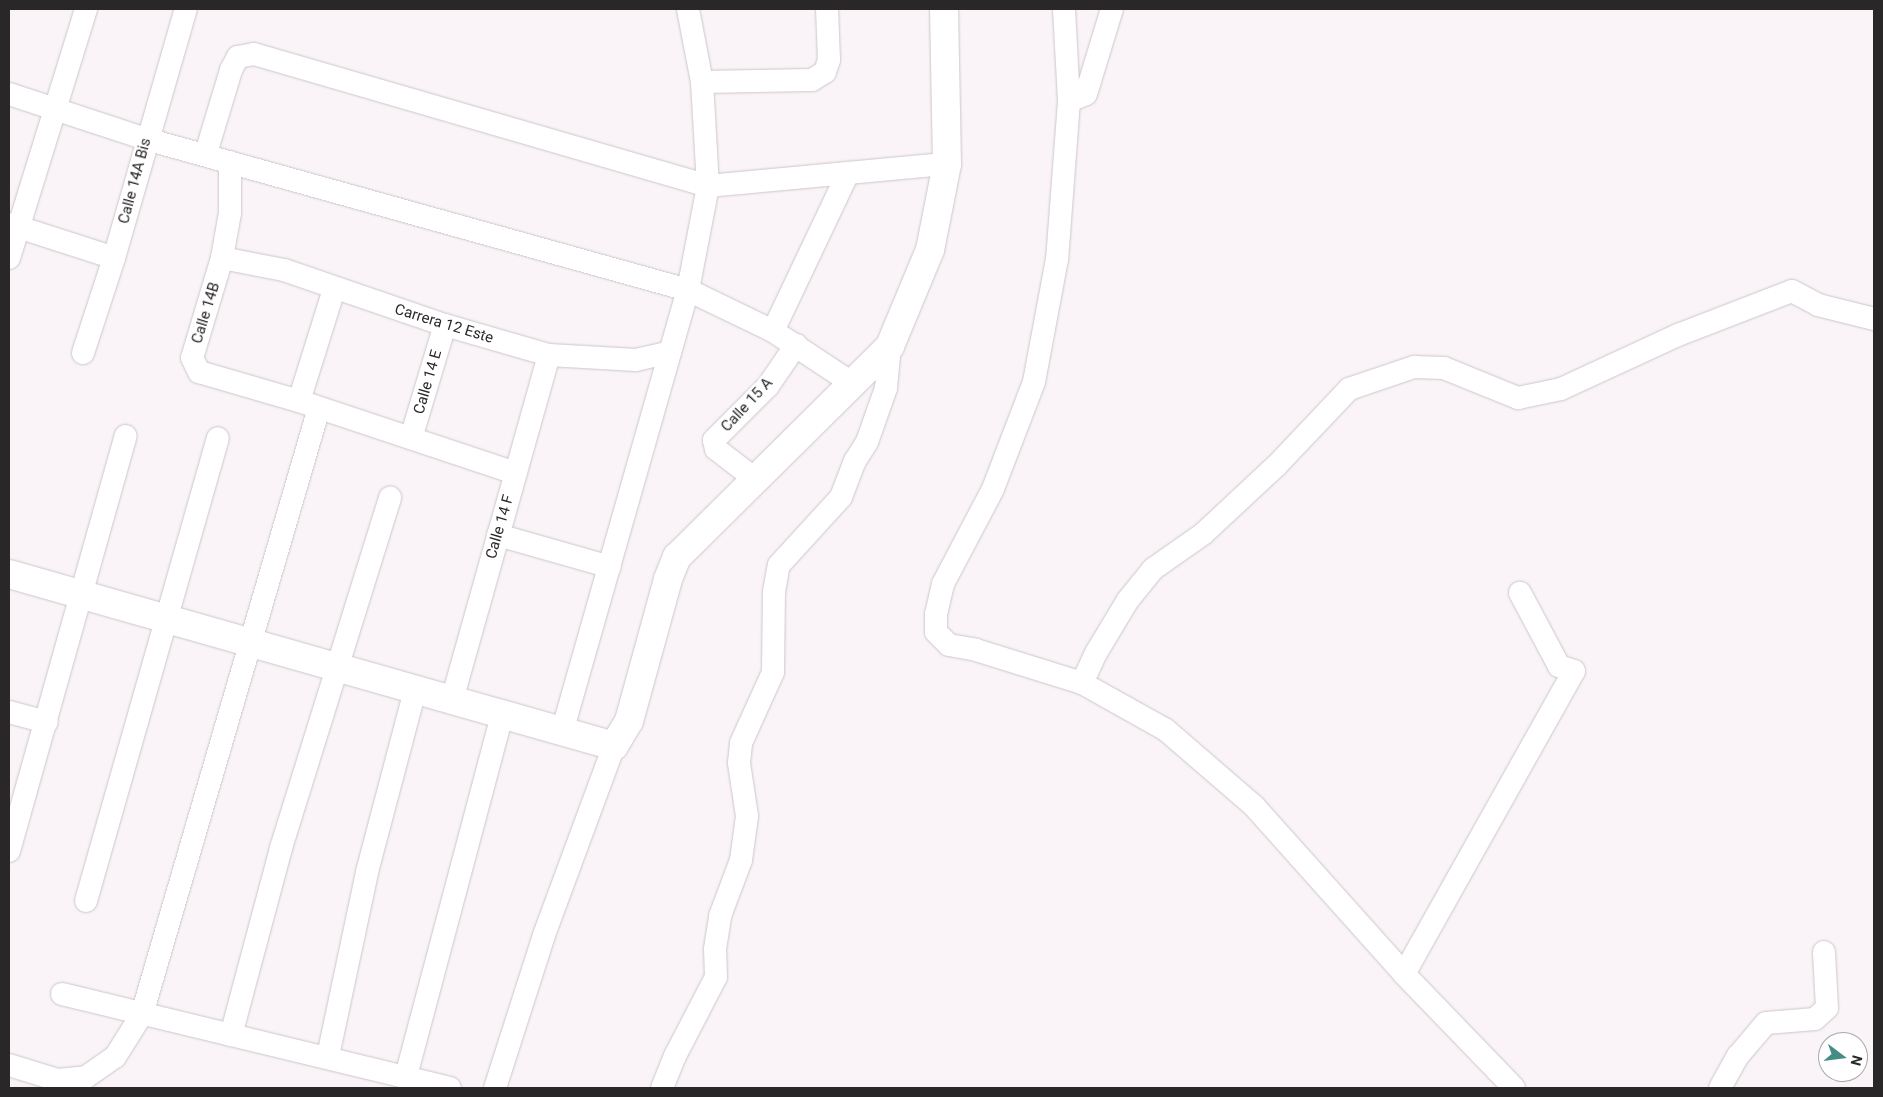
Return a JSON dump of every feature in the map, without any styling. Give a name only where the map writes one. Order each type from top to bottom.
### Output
[{"type":"main road","points":[[9,574],[614,746],[629,721],[677,557],[755,479],[855,384],[890,346],[930,250],[947,164],[944,9]]},
{"type":"street","points":[[9,258],[13,225],[86,9]]},
{"type":"street","name":"Calle 14A Bis","points":[[83,353],[114,258],[146,139],[186,9]]},
{"type":"street","points":[[562,732],[688,290],[708,186],[702,82],[688,9]]},
{"type":"street","points":[[702,82],[812,80],[824,72],[829,60],[827,9]]},
{"type":"street","points":[[1064,9],[1069,101],[1057,259],[1034,382],[993,489],[943,584],[936,614],[936,632],[949,645],[976,650],[1082,683],[1166,730],[1254,806],[1404,974],[1514,1088]]},
{"type":"street","points":[[1069,101],[1086,94],[1112,9]]},
{"type":"street","points":[[206,153],[231,70],[238,57],[254,54],[708,186],[947,164]]},
{"type":"street","points":[[9,94],[146,139],[206,153],[230,162],[688,290],[773,331],[855,384]]},
{"type":"street","name":"Calle 14B","points":[[230,162],[230,213],[222,258],[192,358],[195,368],[199,372],[309,404]]},
{"type":"street","points":[[773,331],[848,173]]},
{"type":"street","points":[[13,225],[114,258]]},
{"type":"street","name":"Carrera 12 Este","points":[[222,258],[284,270],[334,289],[444,325],[549,355],[636,360],[670,352]]},
{"type":"street","points":[[9,1065],[58,1080],[86,1077],[115,1057],[142,1014],[248,642],[309,404],[334,289]]},
{"type":"street","points":[[1082,683],[1096,653],[1128,600],[1153,569],[1203,534],[1277,465],[1349,389],[1414,367],[1444,368],[1518,398],[1561,389],[1678,335],[1792,291],[1818,304],[1874,319]]},
{"type":"street","name":"Calle 14 E","points":[[411,438],[444,325]]},
{"type":"street","name":"Calle 15 A","points":[[755,479],[716,449],[714,440],[768,386],[796,345]]},
{"type":"street","points":[[662,1088],[674,1056],[716,977],[715,948],[720,916],[741,860],[747,816],[739,763],[741,743],[773,672],[774,592],[779,565],[841,497],[855,461],[867,442],[886,388],[890,346]]},
{"type":"street","name":"Calle 14 F","points":[[452,700],[549,355]]},
{"type":"street","points":[[309,404],[515,473]]},
{"type":"street","points":[[9,851],[84,596],[126,436]]},
{"type":"street","points":[[86,901],[218,438]]},
{"type":"street","points":[[231,1035],[335,667],[390,498]]},
{"type":"street","points":[[498,535],[610,567]]},
{"type":"street","points":[[1404,974],[1574,671],[1559,666],[1520,593]]},
{"type":"street","points":[[328,1056],[368,872],[415,690]]},
{"type":"street","points":[[9,712],[47,722]]},
{"type":"street","points":[[406,1076],[502,715]]},
{"type":"street","points":[[495,1088],[544,935],[614,746]]},
{"type":"street","points":[[1720,1088],[1738,1056],[1766,1024],[1815,1019],[1827,1008],[1824,952]]},
{"type":"street","points":[[62,994],[231,1035],[328,1056],[450,1088]]}]
